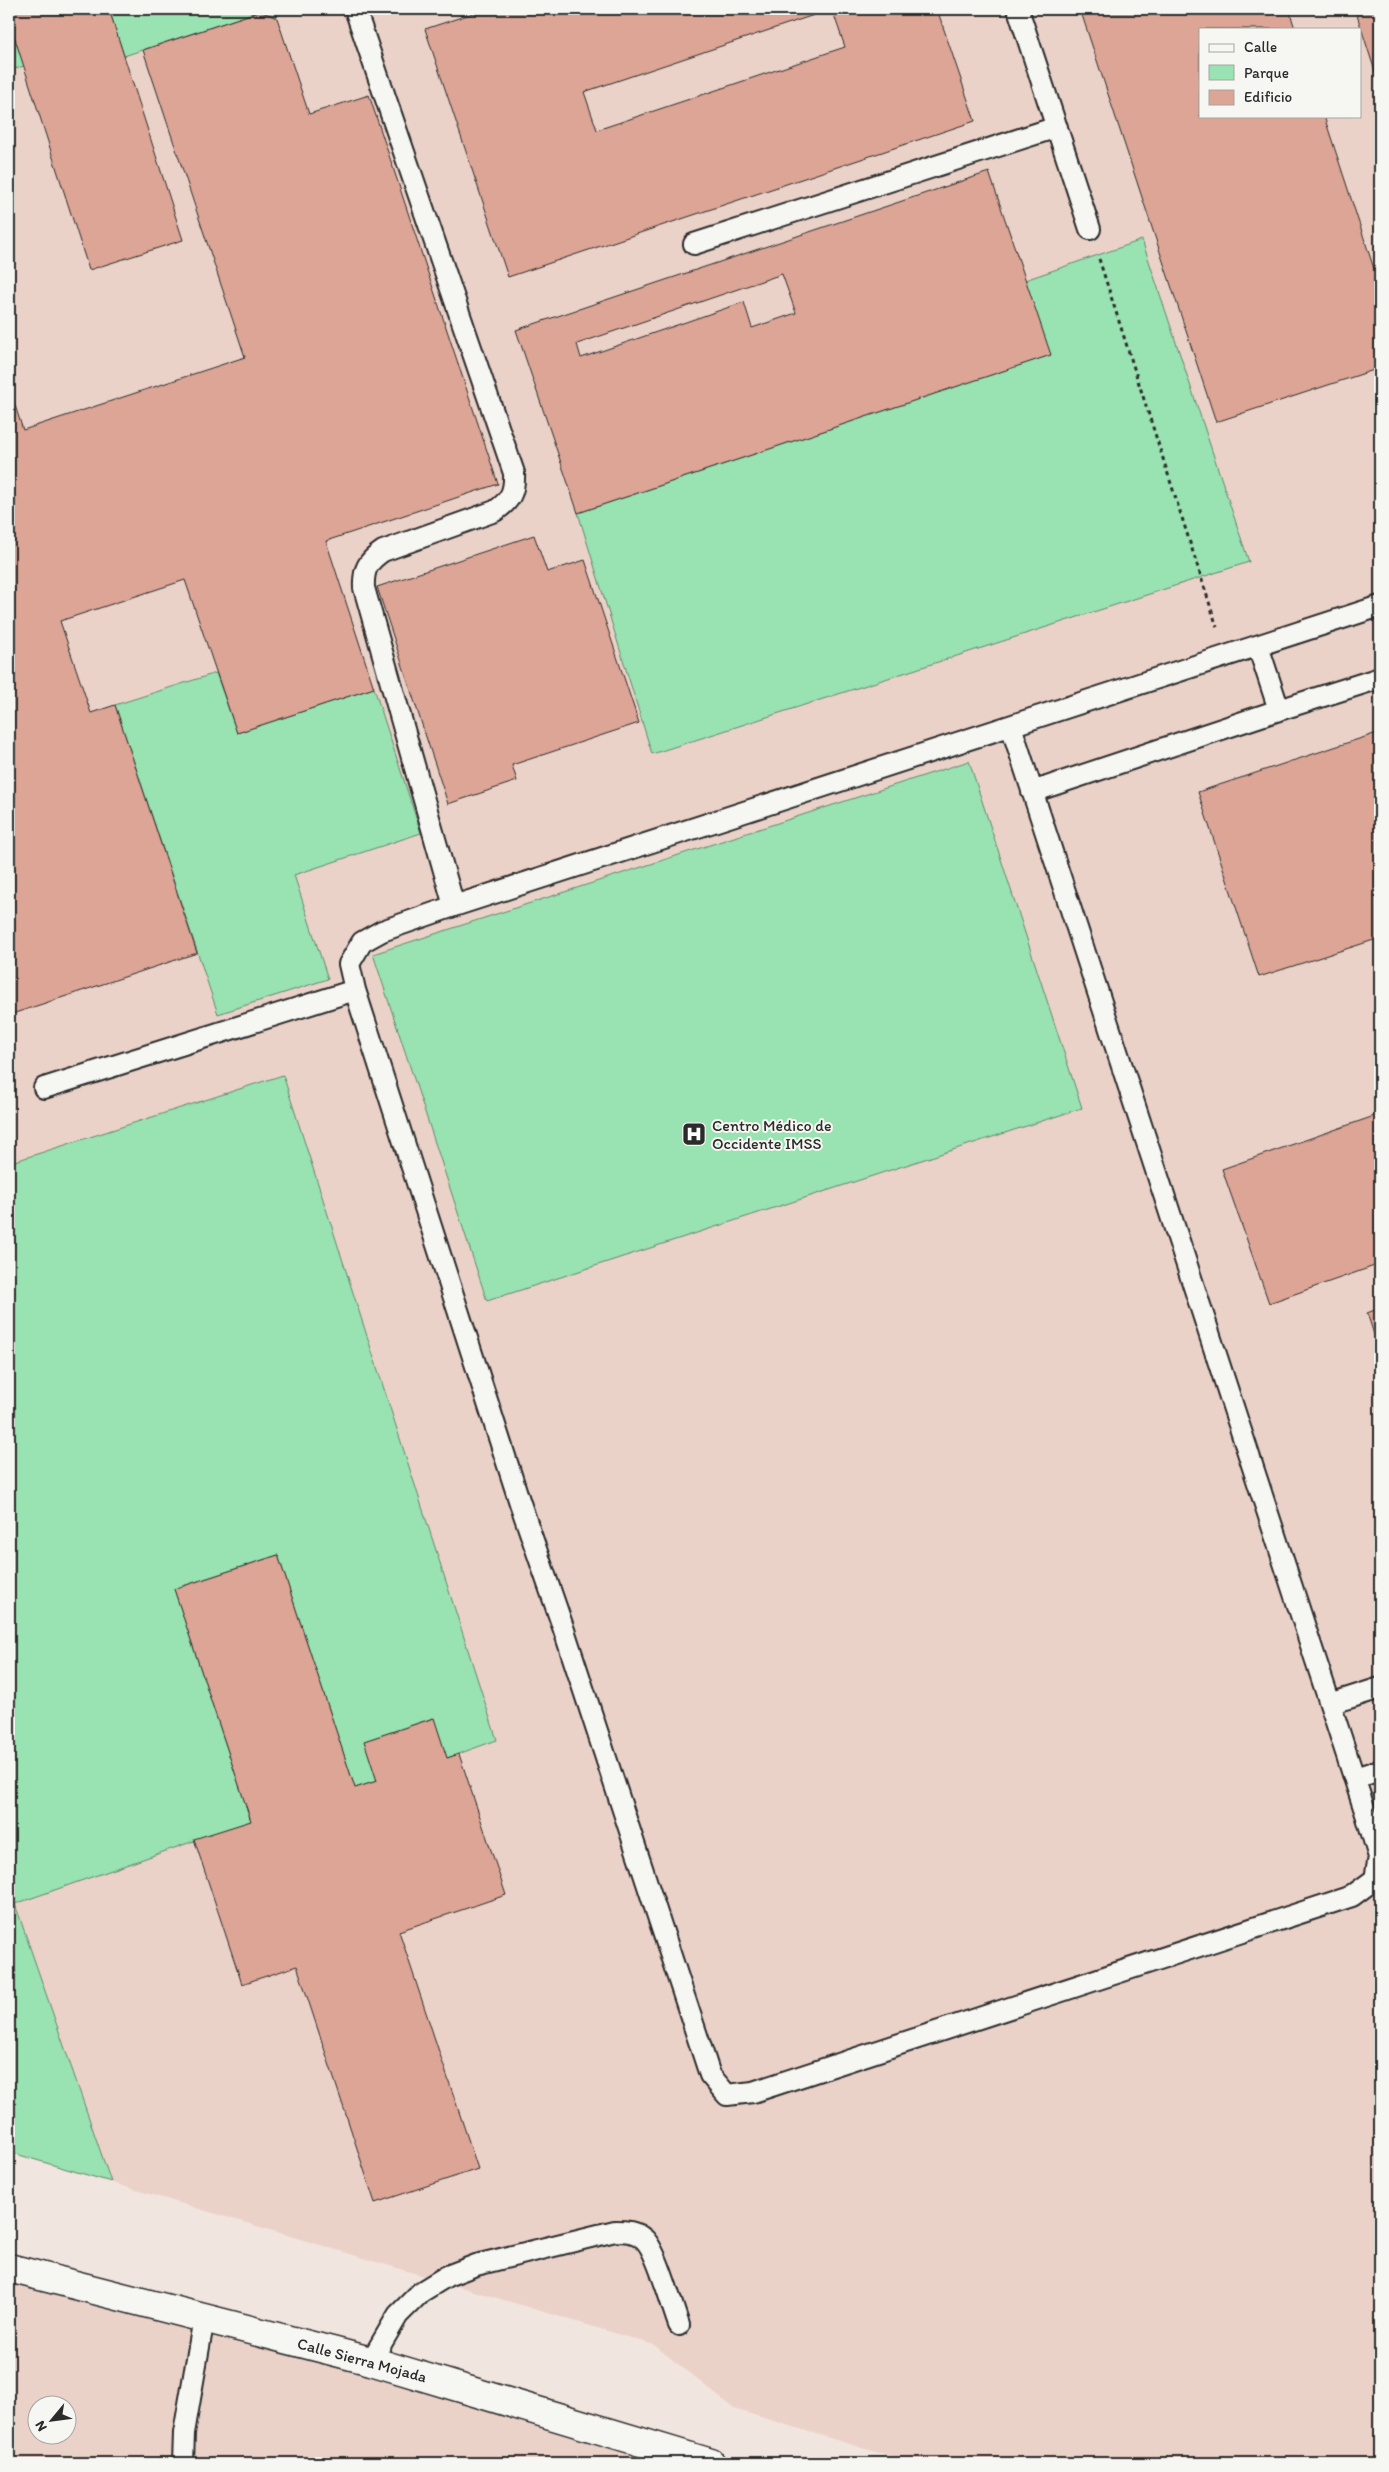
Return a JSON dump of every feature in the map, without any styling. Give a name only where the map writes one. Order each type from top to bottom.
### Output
[{"type":"street","name":"Calle Sierra Mojada","points":[[9,2268],[370,2361],[711,2463]]},
{"type":"lane","points":[[1018,9],[1090,230]]},
{"type":"lane","points":[[356,12],[514,473],[514,489],[508,503],[383,551],[370,559],[363,573],[364,588],[454,906]]},
{"type":"lane","points":[[694,244],[1056,127]]},
{"type":"lane","points":[[1011,726],[1355,1778],[1379,1857],[1375,1879],[1352,1896],[753,2092],[727,2095],[710,2075],[566,1636],[520,1503],[355,990],[349,964],[362,942],[382,931],[454,906],[1380,606]]},
{"type":"lane","points":[[1258,646],[1279,710]]},
{"type":"lane","points":[[1032,792],[1380,678]]},
{"type":"lane","points":[[44,1088],[355,990]]},
{"type":"lane","points":[[1330,1704],[1380,1688]]},
{"type":"lane","points":[[1355,1778],[1380,1770]]},
{"type":"lane","points":[[370,2361],[398,2315],[421,2292],[447,2276],[476,2265],[615,2231],[630,2231],[645,2240],[654,2254],[679,2325]]},
{"type":"lane","points":[[184,2463],[184,2433],[204,2318]]},
{"type":"path","points":[[1090,230],[1227,656]]},
{"type":"shaded area","name":"Centro Médico de Occidente IMSS","points":[[9,9],[1380,9],[1380,2463],[912,2463],[734,2409],[654,2345],[9,2152]]},
{"type":"shaded area","points":[[9,2258],[654,2463],[9,2463]]},
{"type":"green space","points":[[109,9],[274,9],[277,18],[260,11],[124,56]]},
{"type":"green space","points":[[9,20],[24,66],[9,71]]},
{"type":"green space","points":[[1142,240],[1249,562],[652,754],[578,513],[1050,355],[1025,280]]},
{"type":"green space","points":[[216,673],[237,733],[374,688],[421,833],[294,875],[328,979],[218,1014],[115,705]]},
{"type":"green space","points":[[969,761],[1082,1108],[487,1301],[373,954]]},
{"type":"green space","points":[[283,1075],[497,1740],[447,1758],[433,1718],[365,1741],[377,1781],[355,1788],[278,1555],[174,1589],[251,1821],[15,1904],[111,2182],[9,2152],[9,1163]]},
{"type":"building","points":[[9,9],[109,9],[183,240],[89,270],[9,20]]},
{"type":"building","points":[[486,9],[832,9],[937,9],[975,121],[508,277],[425,29]],"holes":[[[832,9],[845,47],[597,130],[584,92]]]},
{"type":"building","points":[[1080,9],[1289,9],[1295,28],[1199,28],[1199,118],[1325,118],[1380,287],[1380,368],[1216,422]]},
{"type":"building","points":[[1355,9],[1380,9],[1380,87],[1362,28]]},
{"type":"building","points":[[260,11],[277,18],[309,114],[369,95],[498,484],[326,541],[374,688],[237,733],[185,580],[60,621],[91,713],[115,705],[197,953],[9,1015],[9,387],[23,430],[245,357],[143,50]]},
{"type":"building","points":[[989,172],[1051,355],[578,513],[516,330]],"holes":[[[782,274],[796,313],[752,328],[744,302],[581,358],[577,344]]]},
{"type":"building","points":[[534,535],[547,572],[585,560],[639,723],[512,765],[517,781],[448,804],[377,587]]},
{"type":"building","points":[[1380,732],[1380,938],[1259,977],[1198,792]]},
{"type":"building","points":[[1380,1114],[1380,1264],[1269,1303],[1222,1169]]},
{"type":"building","points":[[1380,1308],[1380,1353],[1367,1313]]},
{"type":"building","points":[[278,1555],[355,1788],[377,1781],[364,1741],[434,1718],[447,1758],[459,1754],[506,1895],[399,1931],[478,2169],[375,2203],[297,1966],[242,1984],[194,1839],[251,1821],[174,1589]]},
{"type":"place","name":"Centro Médico de Occidente IMSS","points":[[694,1134]]}]
